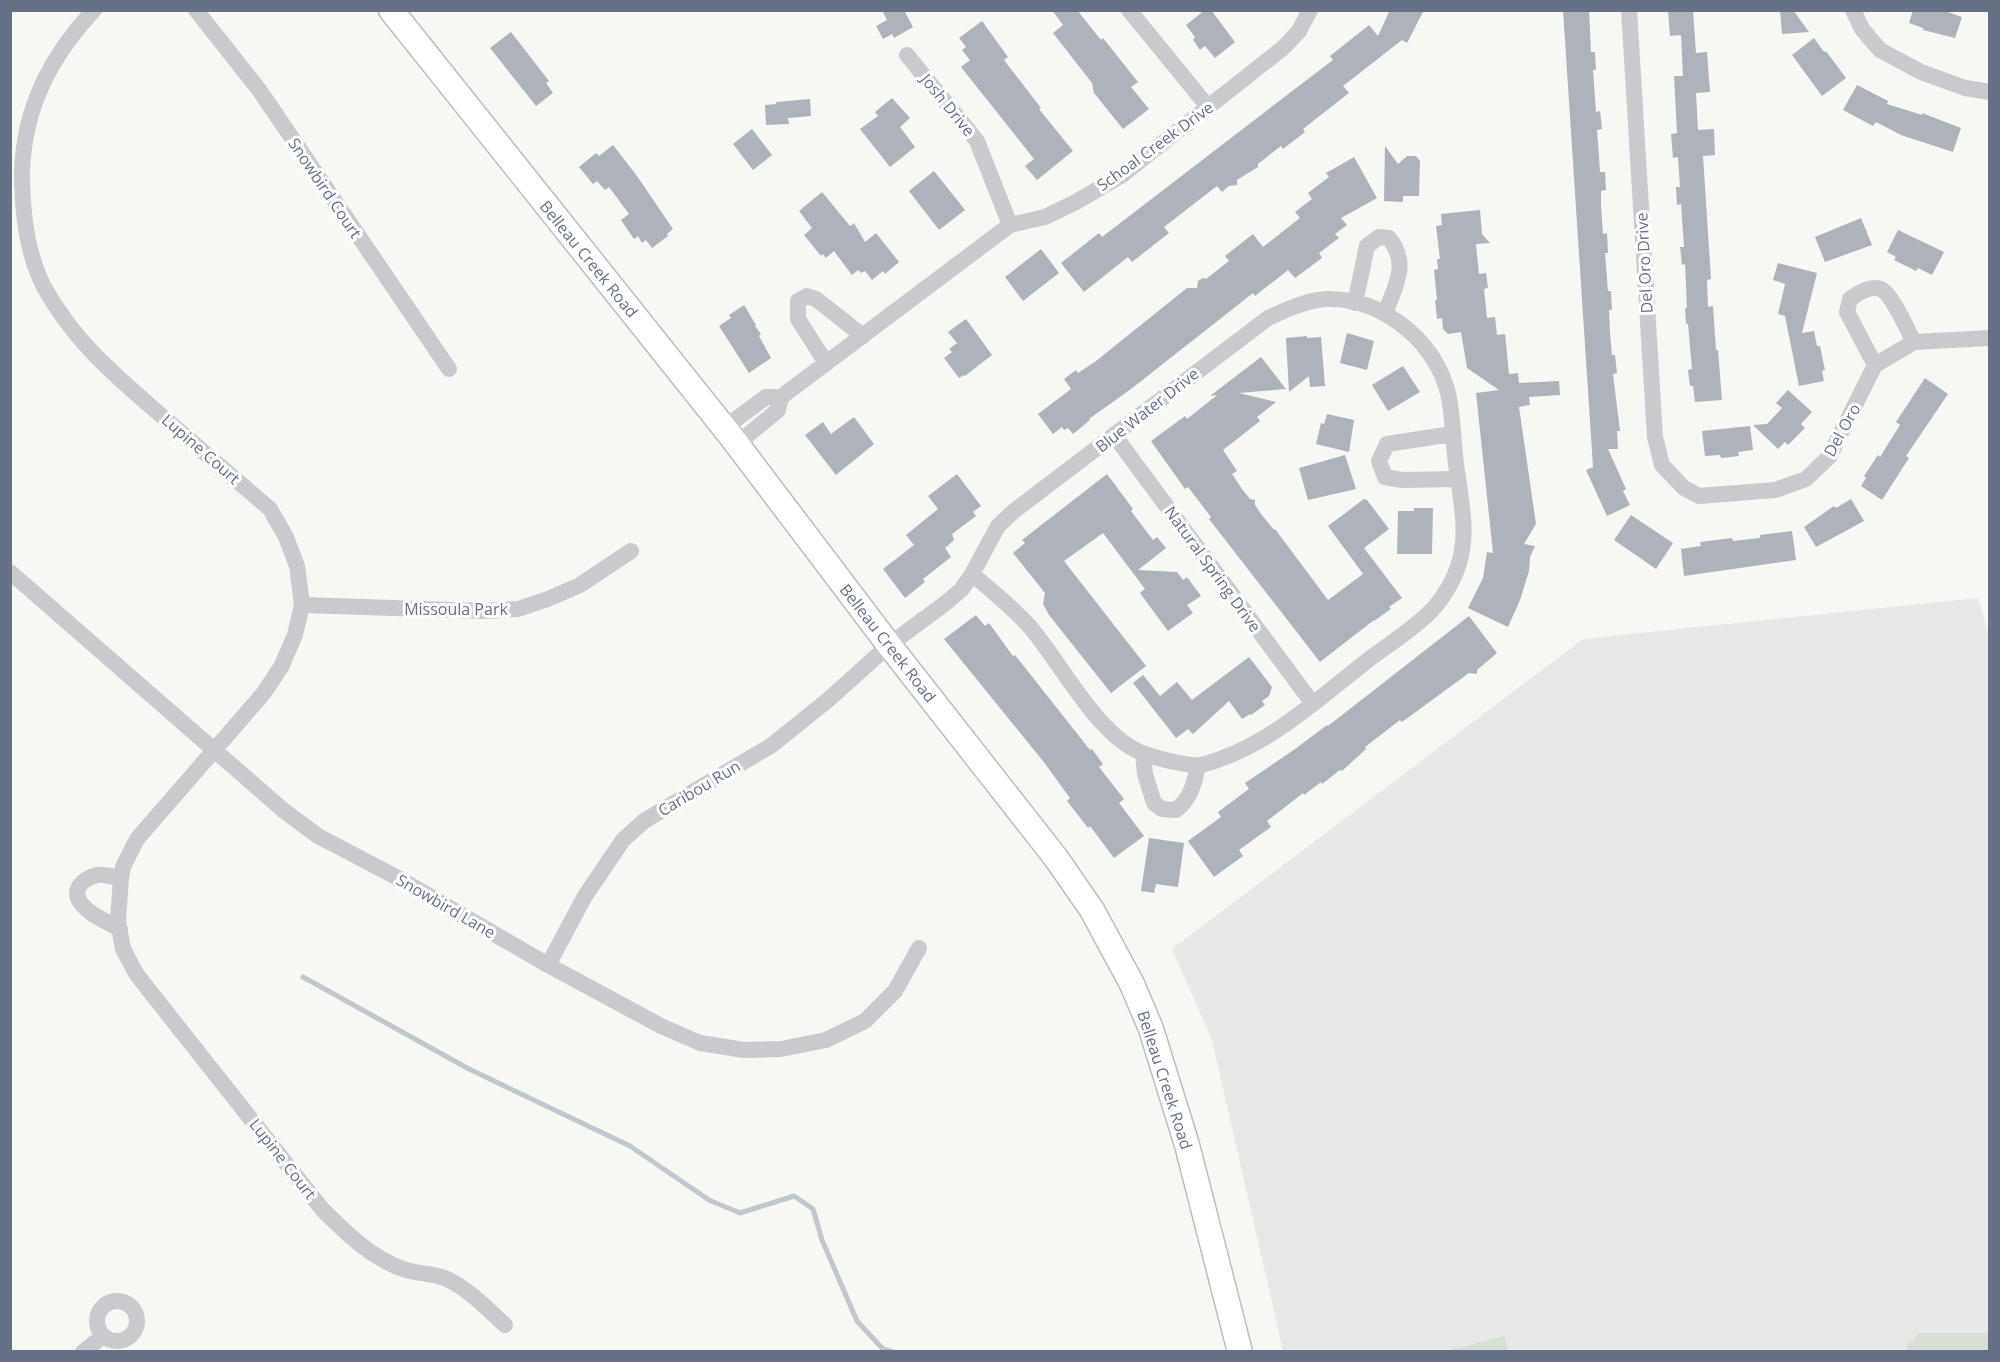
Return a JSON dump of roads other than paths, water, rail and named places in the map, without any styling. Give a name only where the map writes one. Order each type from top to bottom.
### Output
[{"type":"main road","name":"Belleau Creek Road","points":[[391,10],[730,436],[889,645],[1056,858],[1092,910],[1132,984],[1151,1029],[1168,1082],[1240,1352]]},
{"type":"street","name":"Lupine Court","points":[[94,10],[72,34],[45,75],[30,116],[16,199],[28,243],[44,285],[72,330],[104,366],[270,509],[286,537],[297,566],[302,605],[295,635],[281,667],[263,694],[137,839],[123,867],[121,878],[120,929],[123,948],[137,975],[329,1216],[350,1237],[373,1254],[403,1269],[446,1279],[467,1291],[505,1325]]},
{"type":"street","name":"Snowbird Court","points":[[196,10],[260,91],[449,369]]},
{"type":"street","points":[[1130,10],[1209,108]]},
{"type":"street","name":"Schoal Creek Drive","points":[[730,436],[766,397],[781,397],[1010,225],[1045,217],[1122,175],[1282,48],[1299,31],[1310,10]]},
{"type":"street","name":"Del Oro Drive","points":[[1629,10],[1655,437],[1662,465],[1684,488],[1699,496]]},
{"type":"street","points":[[1852,10],[1862,29],[1880,50],[1921,72],[1965,88],[1989,92]]},
{"type":"street","name":"Josh Drive","points":[[907,55],[977,141],[1010,225]]},
{"type":"street","points":[[1355,303],[1367,246],[1379,237],[1389,238],[1400,256],[1400,268],[1385,314]]},
{"type":"street","points":[[1914,342],[1891,300],[1881,290],[1870,288],[1850,299],[1848,312],[1875,365],[1914,342],[1989,338]]},
{"type":"street","points":[[826,363],[798,319],[798,300],[807,296],[816,299],[863,336]]},
{"type":"street","name":"Blue Water Drive","points":[[889,645],[962,589],[998,526],[1268,318],[1296,306],[1325,299],[1355,303],[1385,314],[1416,337],[1435,361],[1447,387],[1463,536],[1460,561],[1448,589],[1430,612],[1312,704],[1260,741],[1233,756],[1198,766],[1143,754],[1121,740],[1100,721],[1030,628],[972,574]]},
{"type":"street","name":"Del Oro","points":[[1699,496],[1775,490],[1806,479],[1829,457],[1875,365]]},
{"type":"street","points":[[1452,434],[1387,444],[1379,461],[1386,477],[1402,480],[1458,479]]},
{"type":"street","name":"Natural Spring Drive","points":[[1114,435],[1312,704]]},
{"type":"street","name":"Missoula Park","points":[[302,605],[485,611],[518,609],[580,585],[631,551]]},
{"type":"street","name":"Snowbird Lane","points":[[10,572],[283,810],[318,836],[398,878],[548,965],[661,1026],[700,1043],[744,1050],[781,1049],[826,1040],[865,1021],[895,991],[919,948]]},
{"type":"street","name":"Caribou Run","points":[[548,965],[585,896],[623,840],[644,821],[772,745],[828,700],[889,645]]},
{"type":"street","points":[[1143,754],[1145,774],[1154,803],[1162,809],[1176,810],[1186,802],[1198,766]]},
{"type":"street","points":[[120,929],[92,913],[79,900],[78,889],[82,882],[99,874],[121,878]]},
{"type":"street","points":[[83,1352],[103,1336]]},
{"type":"waterway","points":[[303,977],[469,1069],[630,1146],[709,1200],[740,1213],[794,1196],[813,1209],[822,1240],[857,1321],[883,1349],[893,1352]]}]
